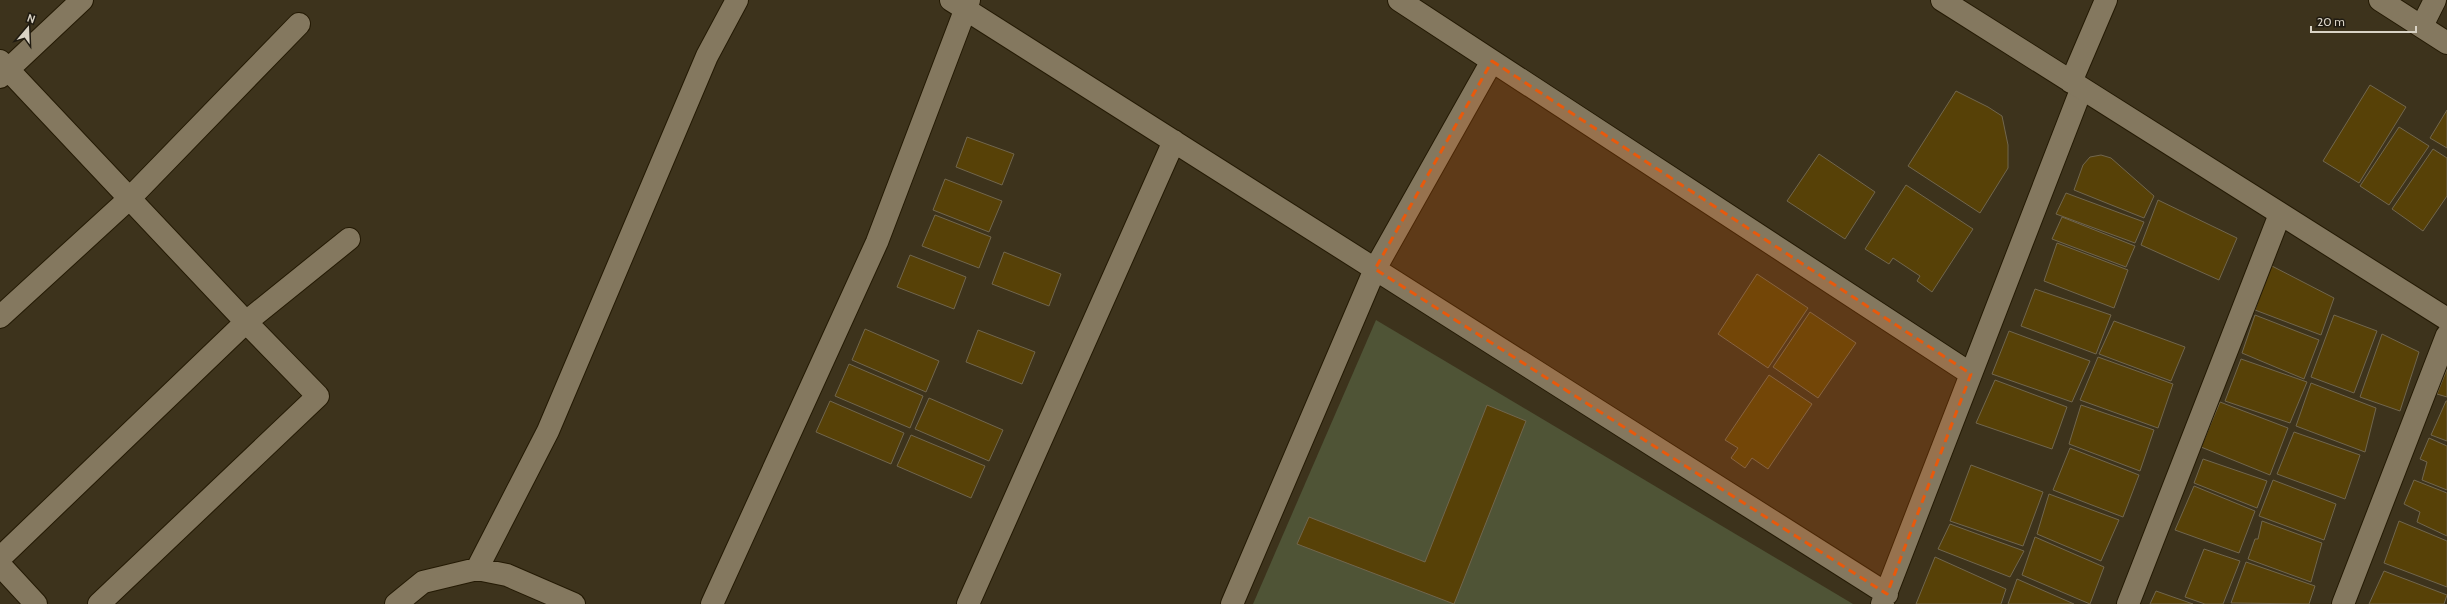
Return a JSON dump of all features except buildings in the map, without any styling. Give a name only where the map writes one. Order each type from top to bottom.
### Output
[{"type":"street","points":[[82,0],[3,69],[130,198],[246,322],[318,396],[99,604]]},
{"type":"street","points":[[477,569],[548,431],[707,56],[737,0]]},
{"type":"street","points":[[1399,0],[1971,374]]},
{"type":"street","points":[[1942,0],[2076,86],[2447,318]]},
{"type":"street","points":[[712,604],[877,242],[961,3],[1174,142],[1375,269],[1885,599],[1971,374],[2106,0]]},
{"type":"street","points":[[2380,0],[2447,43]]},
{"type":"street","points":[[2422,26],[2435,0]]},
{"type":"street","points":[[0,317],[130,198],[299,24]]},
{"type":"street","points":[[1232,604],[1375,269],[1492,61]]},
{"type":"street","points":[[968,604],[1174,142]]},
{"type":"street","points":[[2128,604],[2280,214]]},
{"type":"street","points":[[0,558],[246,322],[348,239]]},
{"type":"street","points":[[2343,604],[2447,335]]},
{"type":"street","points":[[0,565],[36,604]]},
{"type":"street","points":[[396,604],[423,582],[477,569],[507,575],[574,604]]},
{"type":"highlighted area","points":[[1492,61],[1971,374],[1887,594],[1375,269]]},
{"type":"green space","points":[[1376,320],[1853,604],[1253,604]]}]
